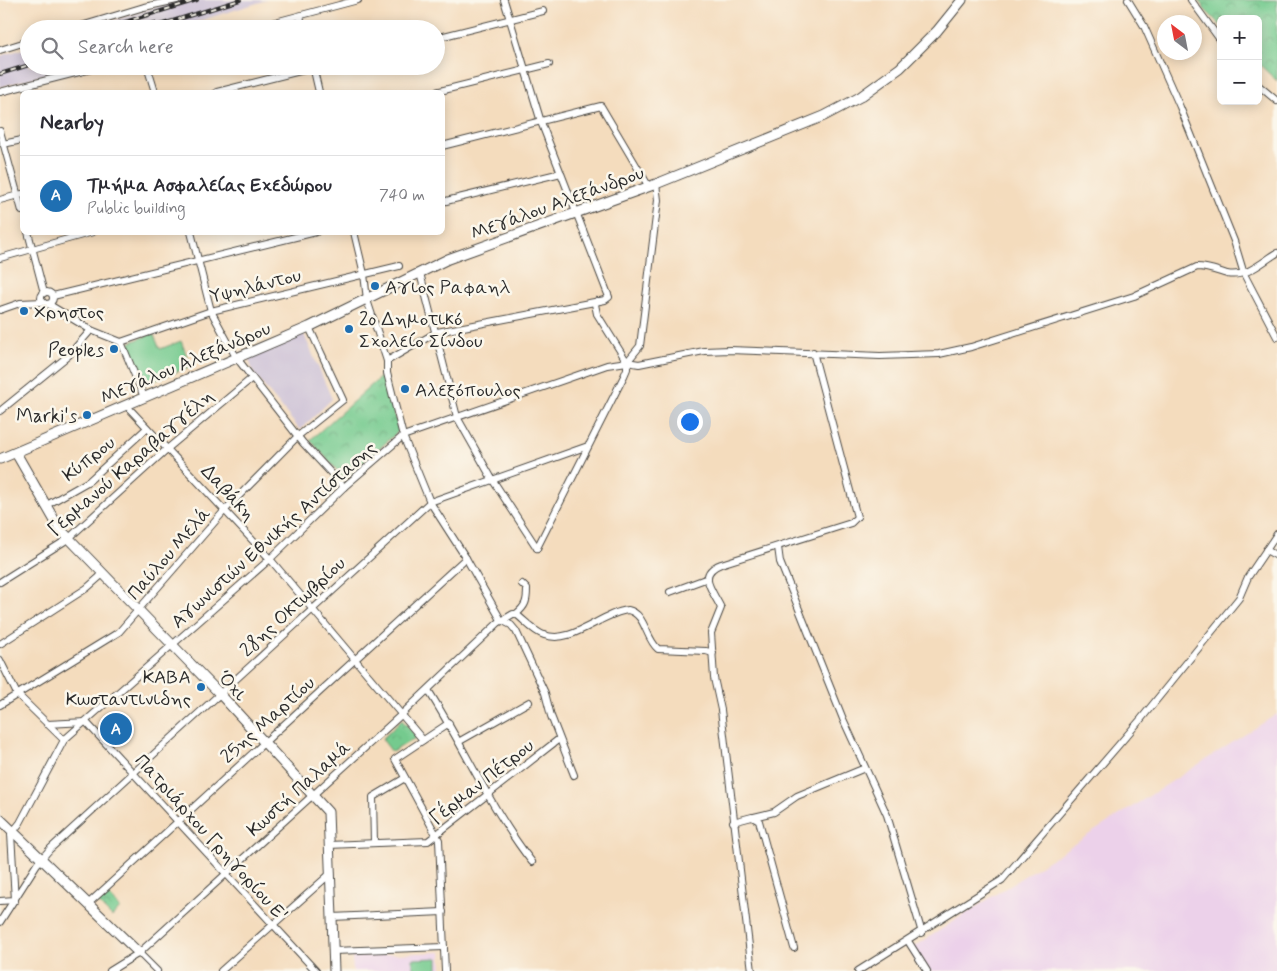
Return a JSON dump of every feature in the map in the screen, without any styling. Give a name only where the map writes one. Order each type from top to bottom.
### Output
[{"type":"street","points":[[101,20],[176,0]]},
{"type":"street","points":[[284,20],[358,0]]},
{"type":"street","points":[[387,361],[437,332],[608,299],[609,294],[578,212],[560,173],[541,122],[504,0]]},
{"type":"street","name":"Μεγάλου Αλεξάνδρου","points":[[0,459],[309,327],[448,259],[652,185],[811,122],[860,97],[886,80],[918,52],[962,0]]},
{"type":"street","points":[[1128,0],[1144,26],[1180,107],[1234,241],[1244,274],[1277,337]]},
{"type":"street","points":[[1191,0],[1217,36]]},
{"type":"street","points":[[445,36],[544,11]]},
{"type":"street","points":[[300,16],[301,20]]},
{"type":"street","points":[[0,50],[20,44]]},
{"type":"street","points":[[444,90],[549,64]]},
{"type":"street","points":[[0,92],[67,75]]},
{"type":"street","points":[[150,75],[154,90]]},
{"type":"street","points":[[225,90],[282,75]]},
{"type":"street","points":[[315,75],[318,90]]},
{"type":"street","points":[[1262,88],[1277,101]]},
{"type":"street","points":[[445,145],[601,106],[652,185],[658,200],[640,346],[627,362]]},
{"type":"street","points":[[0,131],[20,195],[0,200]]},
{"type":"street","points":[[4,144],[20,140]]},
{"type":"street","points":[[445,201],[560,173]]},
{"type":"street","points":[[29,235],[44,293],[41,298],[45,303],[91,330],[121,342],[144,397]]},
{"type":"street","points":[[0,258],[82,235]]},
{"type":"street","points":[[191,235],[211,311],[236,357],[298,436],[344,488]]},
{"type":"street","points":[[53,296],[304,235]]},
{"type":"street","points":[[355,235],[364,274],[367,300],[387,361],[386,373],[403,436],[430,502],[466,558],[501,620],[511,625],[516,631],[545,693],[574,775]]},
{"type":"street","points":[[1244,274],[1277,253]]},
{"type":"street","name":"Υψηλάντου","points":[[121,342],[211,311],[399,266]]},
{"type":"street","name":"Αγωνιστών Εθνικής Αντίστασης","points":[[12,831],[20,823],[64,740],[173,645],[403,436],[607,365],[627,362],[639,364],[704,351],[813,352],[880,356],[939,354],[971,347],[1134,296],[1197,267],[1205,267],[1228,274],[1244,274]]},
{"type":"street","points":[[420,273],[437,332],[457,417],[492,479],[538,548],[627,369],[627,362],[598,314],[595,304],[597,301]]},
{"type":"street","points":[[44,293],[49,292],[53,296]]},
{"type":"street","points":[[0,310],[20,303],[45,303],[52,301],[53,296]]},
{"type":"street","name":"Παύλου Μελά","points":[[0,705],[119,632],[140,611],[225,510],[298,436],[343,400],[309,327]]},
{"type":"street","points":[[0,411],[68,356],[91,330]]},
{"type":"street","points":[[670,592],[708,578],[715,566],[851,523],[857,517],[813,352]]},
{"type":"street","name":"Γερμανού Καραβαγγέλη","points":[[0,582],[68,539],[167,449],[252,378]]},
{"type":"street","name":"Δαβάκη","points":[[126,405],[270,558],[422,740]]},
{"type":"street","name":"Κύπρου","points":[[45,506],[88,481],[147,428]]},
{"type":"street","name":"28ης Οκτωβρίου","points":[[0,922],[42,858],[311,608],[430,502],[588,446]]},
{"type":"street","name":"Όχι","points":[[16,453],[45,506],[68,539],[104,573],[220,694],[262,743],[328,812],[334,971]]},
{"type":"street","points":[[858,971],[908,942],[1002,880],[1141,719],[1239,598],[1248,577],[1277,534]]},
{"type":"street","points":[[778,546],[780,562],[843,719],[887,815],[922,932]]},
{"type":"street","points":[[1266,550],[1277,556]]},
{"type":"street","name":"25ης Μαρτίου","points":[[89,903],[466,558]]},
{"type":"street","points":[[0,644],[87,588],[104,573]]},
{"type":"street","points":[[708,578],[711,591],[721,608],[711,633],[752,971]]},
{"type":"street","points":[[501,620],[516,614],[524,608],[527,600],[527,589],[522,584]]},
{"type":"street","points":[[516,614],[537,632],[544,635],[559,636],[628,610],[640,617],[651,642],[658,649],[706,650],[713,653]]},
{"type":"street","name":"Κωστή Παλαμά","points":[[110,971],[139,954],[312,794],[401,715],[501,620]]},
{"type":"street","points":[[0,660],[17,694],[64,740]]},
{"type":"street","points":[[428,690],[460,741],[513,837],[532,862]]},
{"type":"street","points":[[460,741],[528,702]]},
{"type":"street","points":[[47,724],[86,722]]},
{"type":"street","name":"Πατριάρχου Γρηγορίου Ε'","points":[[86,722],[272,926],[316,971]]},
{"type":"street","points":[[445,971],[440,847],[437,833],[395,759],[449,723]]},
{"type":"street","name":"Γέρμαν Πέτρου","points":[[328,845],[424,842],[560,739]]},
{"type":"street","points":[[733,822],[774,812],[796,796],[865,768]]},
{"type":"street","points":[[374,843],[373,797],[406,778]]},
{"type":"street","points":[[754,817],[759,821],[794,948]]},
{"type":"street","points":[[0,819],[89,903],[157,971]]},
{"type":"street","points":[[0,901],[15,900],[10,838],[12,831]]},
{"type":"street","points":[[221,971],[330,874]]},
{"type":"street","points":[[332,917],[443,912]]},
{"type":"street","points":[[908,942],[927,971]]},
{"type":"street","points":[[334,951],[444,947]]},
{"type":"shaded area","points":[[176,0],[267,0],[202,20],[115,20]]},
{"type":"shaded area","points":[[20,50],[20,75],[43,75],[0,87],[0,56]]},
{"type":"shaded area","points":[[303,332],[332,399],[300,430],[254,374],[248,357]]},
{"type":"shaded area","points":[[1277,714],[1277,971],[922,971],[909,950]]},
{"type":"shaded area","points":[[441,952],[442,971],[353,971],[352,956]]},
{"type":"green space","points":[[1199,0],[1277,0],[1277,81],[1262,67],[1262,15],[1217,15],[1217,22],[1204,9]]},
{"type":"green space","points":[[153,333],[160,349],[181,341],[191,366],[146,384],[129,343]]},
{"type":"green space","points":[[383,375],[399,431],[345,479],[310,440]]},
{"type":"green space","points":[[402,720],[417,737],[392,752],[382,739]]},
{"type":"green space","points":[[106,893],[120,908],[112,917],[97,902]]},
{"type":"green space","points":[[438,958],[438,971],[413,971],[413,959]]},
{"type":"railway","points":[[131,20],[197,0]]},
{"type":"railway","points":[[176,20],[240,0]]},
{"type":"railway","points":[[0,74],[20,68]]},
{"type":"place","name":"Αγιος Ραφαηλ","points":[[375,286]]},
{"type":"place","name":"Χρηστος","points":[[24,311]]},
{"type":"place","name":"2o Δημοτικό Σχολείο Σίνδου","points":[[349,329]]},
{"type":"place","name":"Peoples","points":[[114,349]]},
{"type":"place","name":"Αλεξόπουλος","points":[[405,389]]},
{"type":"place","name":"Marki's","points":[[87,415]]},
{"type":"place","name":"ΚΑΒΑ Κωσταντινιδης","points":[[201,687]]},
{"type":"place","name":"Τμήμα Ασφαλείας Εχεδώρου","points":[[116,729]]}]
